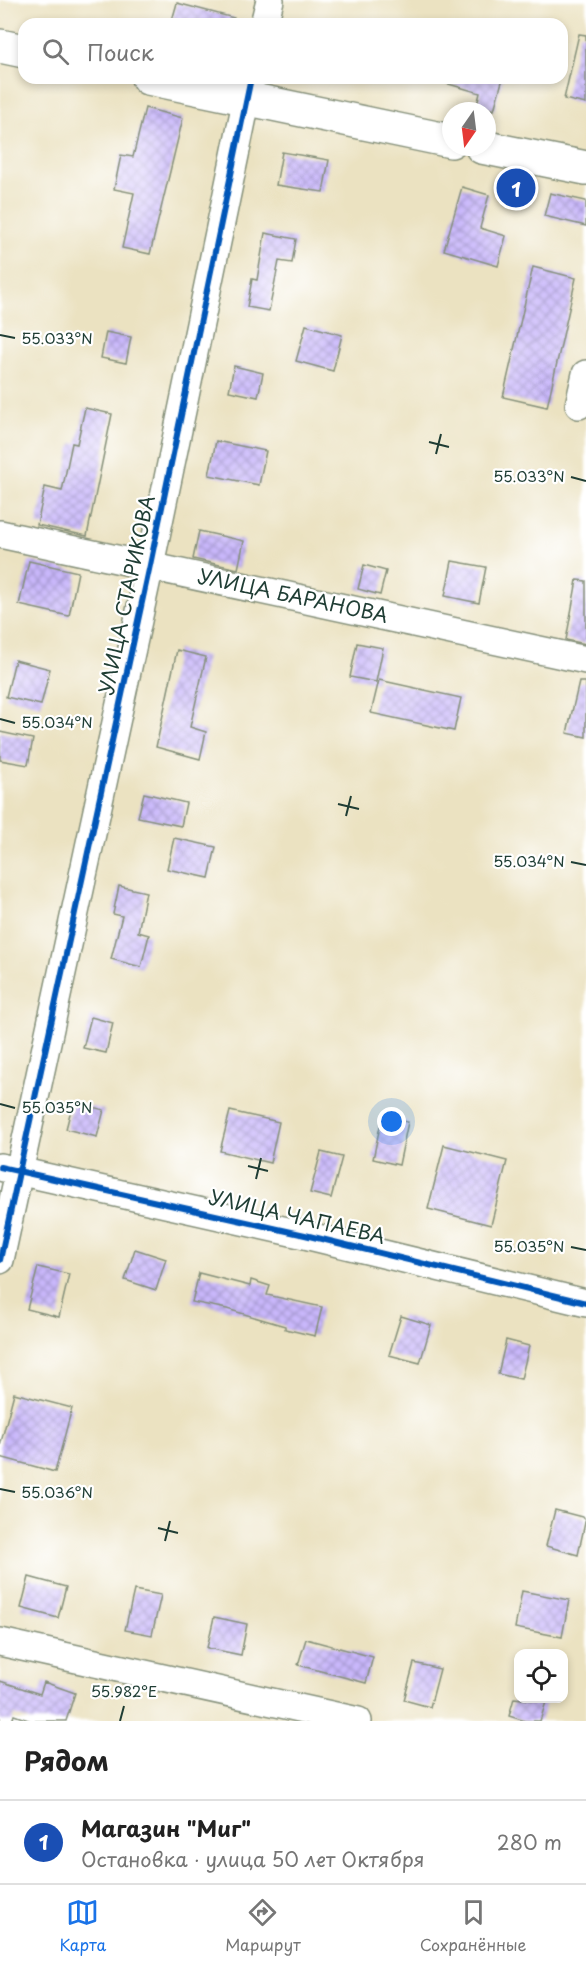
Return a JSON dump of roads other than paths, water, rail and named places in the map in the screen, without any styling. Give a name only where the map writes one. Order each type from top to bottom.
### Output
[{"type":"main road","points":[[0,46],[18,50]]},
{"type":"main road","points":[[209,84],[249,88],[442,139]]},
{"type":"main road","points":[[496,150],[586,168]]},
{"type":"street","points":[[266,18],[270,0]]},
{"type":"street","name":"УЛИЦА СТАРИКОВА","points":[[0,1260],[10,1169],[150,565],[249,88]]},
{"type":"street","points":[[579,405],[586,374]]},
{"type":"street","name":"УЛИЦА БАРАНОВА","points":[[0,534],[586,660]]},
{"type":"street","name":"УЛИЦА ЧАПАЕВА","points":[[10,1169],[305,1235],[586,1303]]},
{"type":"street","points":[[0,1642],[358,1721]]},
{"type":"place","name":"Магазин \"Миг\"","points":[[516,188]]}]
